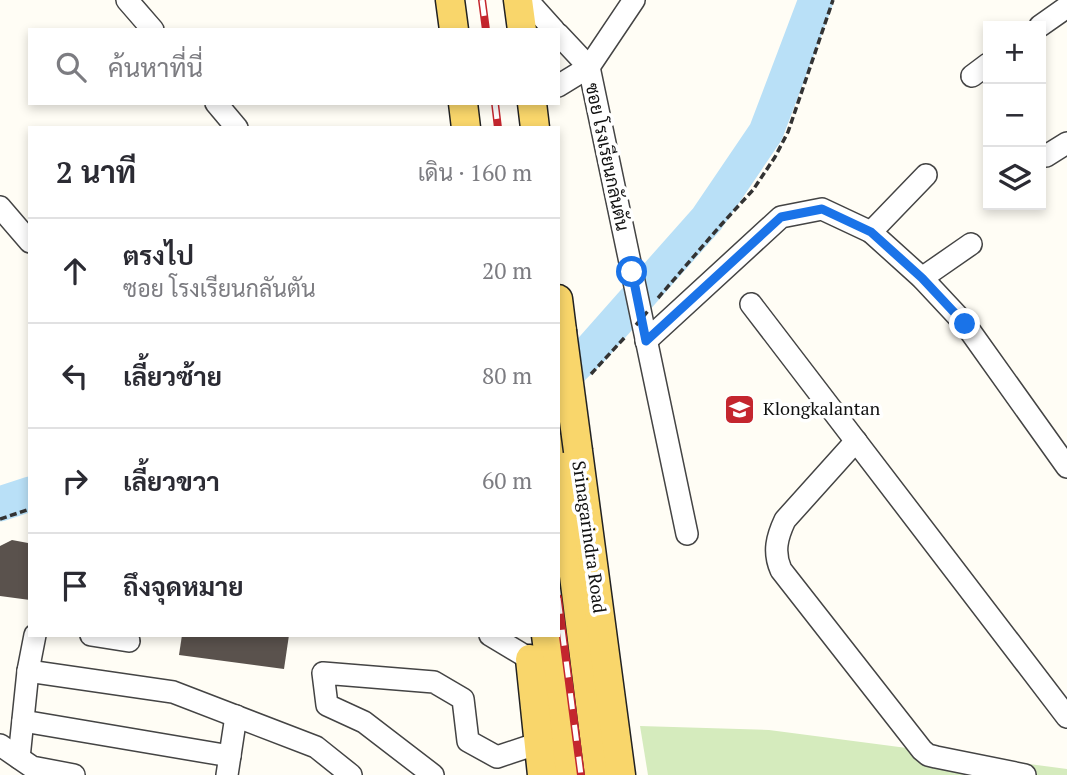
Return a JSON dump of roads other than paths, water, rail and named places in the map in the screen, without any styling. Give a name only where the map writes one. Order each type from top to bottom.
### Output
[{"type":"main road","points":[[450,0],[454,28]]},
{"type":"main road","points":[[518,0],[522,28]]},
{"type":"main road","points":[[463,105],[466,126]]},
{"type":"main road","points":[[532,105],[535,126]]},
{"type":"main road","name":"Srinagarindra Road","points":[[560,315],[566,455],[621,775]]},
{"type":"main road","points":[[566,455],[598,775]]},
{"type":"main road","points":[[546,637],[564,775]]},
{"type":"main road","points":[[529,647],[542,775]]},
{"type":"street","points":[[127,0],[150,28]]},
{"type":"street","points":[[527,0],[552,28]]},
{"type":"street","points":[[560,85],[589,67],[634,0]]},
{"type":"street","points":[[1046,21],[1066,4]]},
{"type":"street","points":[[560,36],[589,67]]},
{"type":"street","name":"ซอย โรงเรียนกลันตัน","points":[[589,67],[632,272],[640,324],[687,534]]},
{"type":"street","points":[[218,105],[235,126]]},
{"type":"street","points":[[1046,156],[1067,143]]},
{"type":"street","points":[[871,232],[926,175]]},
{"type":"street","points":[[0,207],[28,240]]},
{"type":"street","points":[[640,324],[781,217],[822,209],[871,232],[922,278],[965,324],[1067,467]]},
{"type":"street","points":[[922,278],[971,244]]},
{"type":"street","points":[[751,304],[1067,717]]},
{"type":"street","points":[[856,441],[785,520],[776,551],[781,570],[922,750],[936,758],[1025,775]]},
{"type":"street","points":[[19,758],[28,671],[35,637]]},
{"type":"street","points":[[104,637],[129,641]]},
{"type":"street","points":[[496,637],[529,647]]},
{"type":"street","points":[[28,671],[173,692],[316,747],[351,775]]},
{"type":"street","points":[[433,775],[363,722],[327,705],[323,673],[434,682],[463,699],[468,741],[497,766],[539,743]]},
{"type":"street","points":[[23,721],[229,765],[236,716]]},
{"type":"street","points":[[0,745],[32,768],[74,775]]},
{"type":"waterway","points":[[560,380],[591,350],[707,219],[766,132],[816,0]]},
{"type":"waterway","points":[[0,504],[28,495]]},
{"type":"railway","points":[[482,0],[486,28]]},
{"type":"railway","points":[[495,105],[498,126]]},
{"type":"railway","points":[[560,613],[581,775]]},
{"type":"place","name":"Klongkalantan","points":[[740,409]]}]
